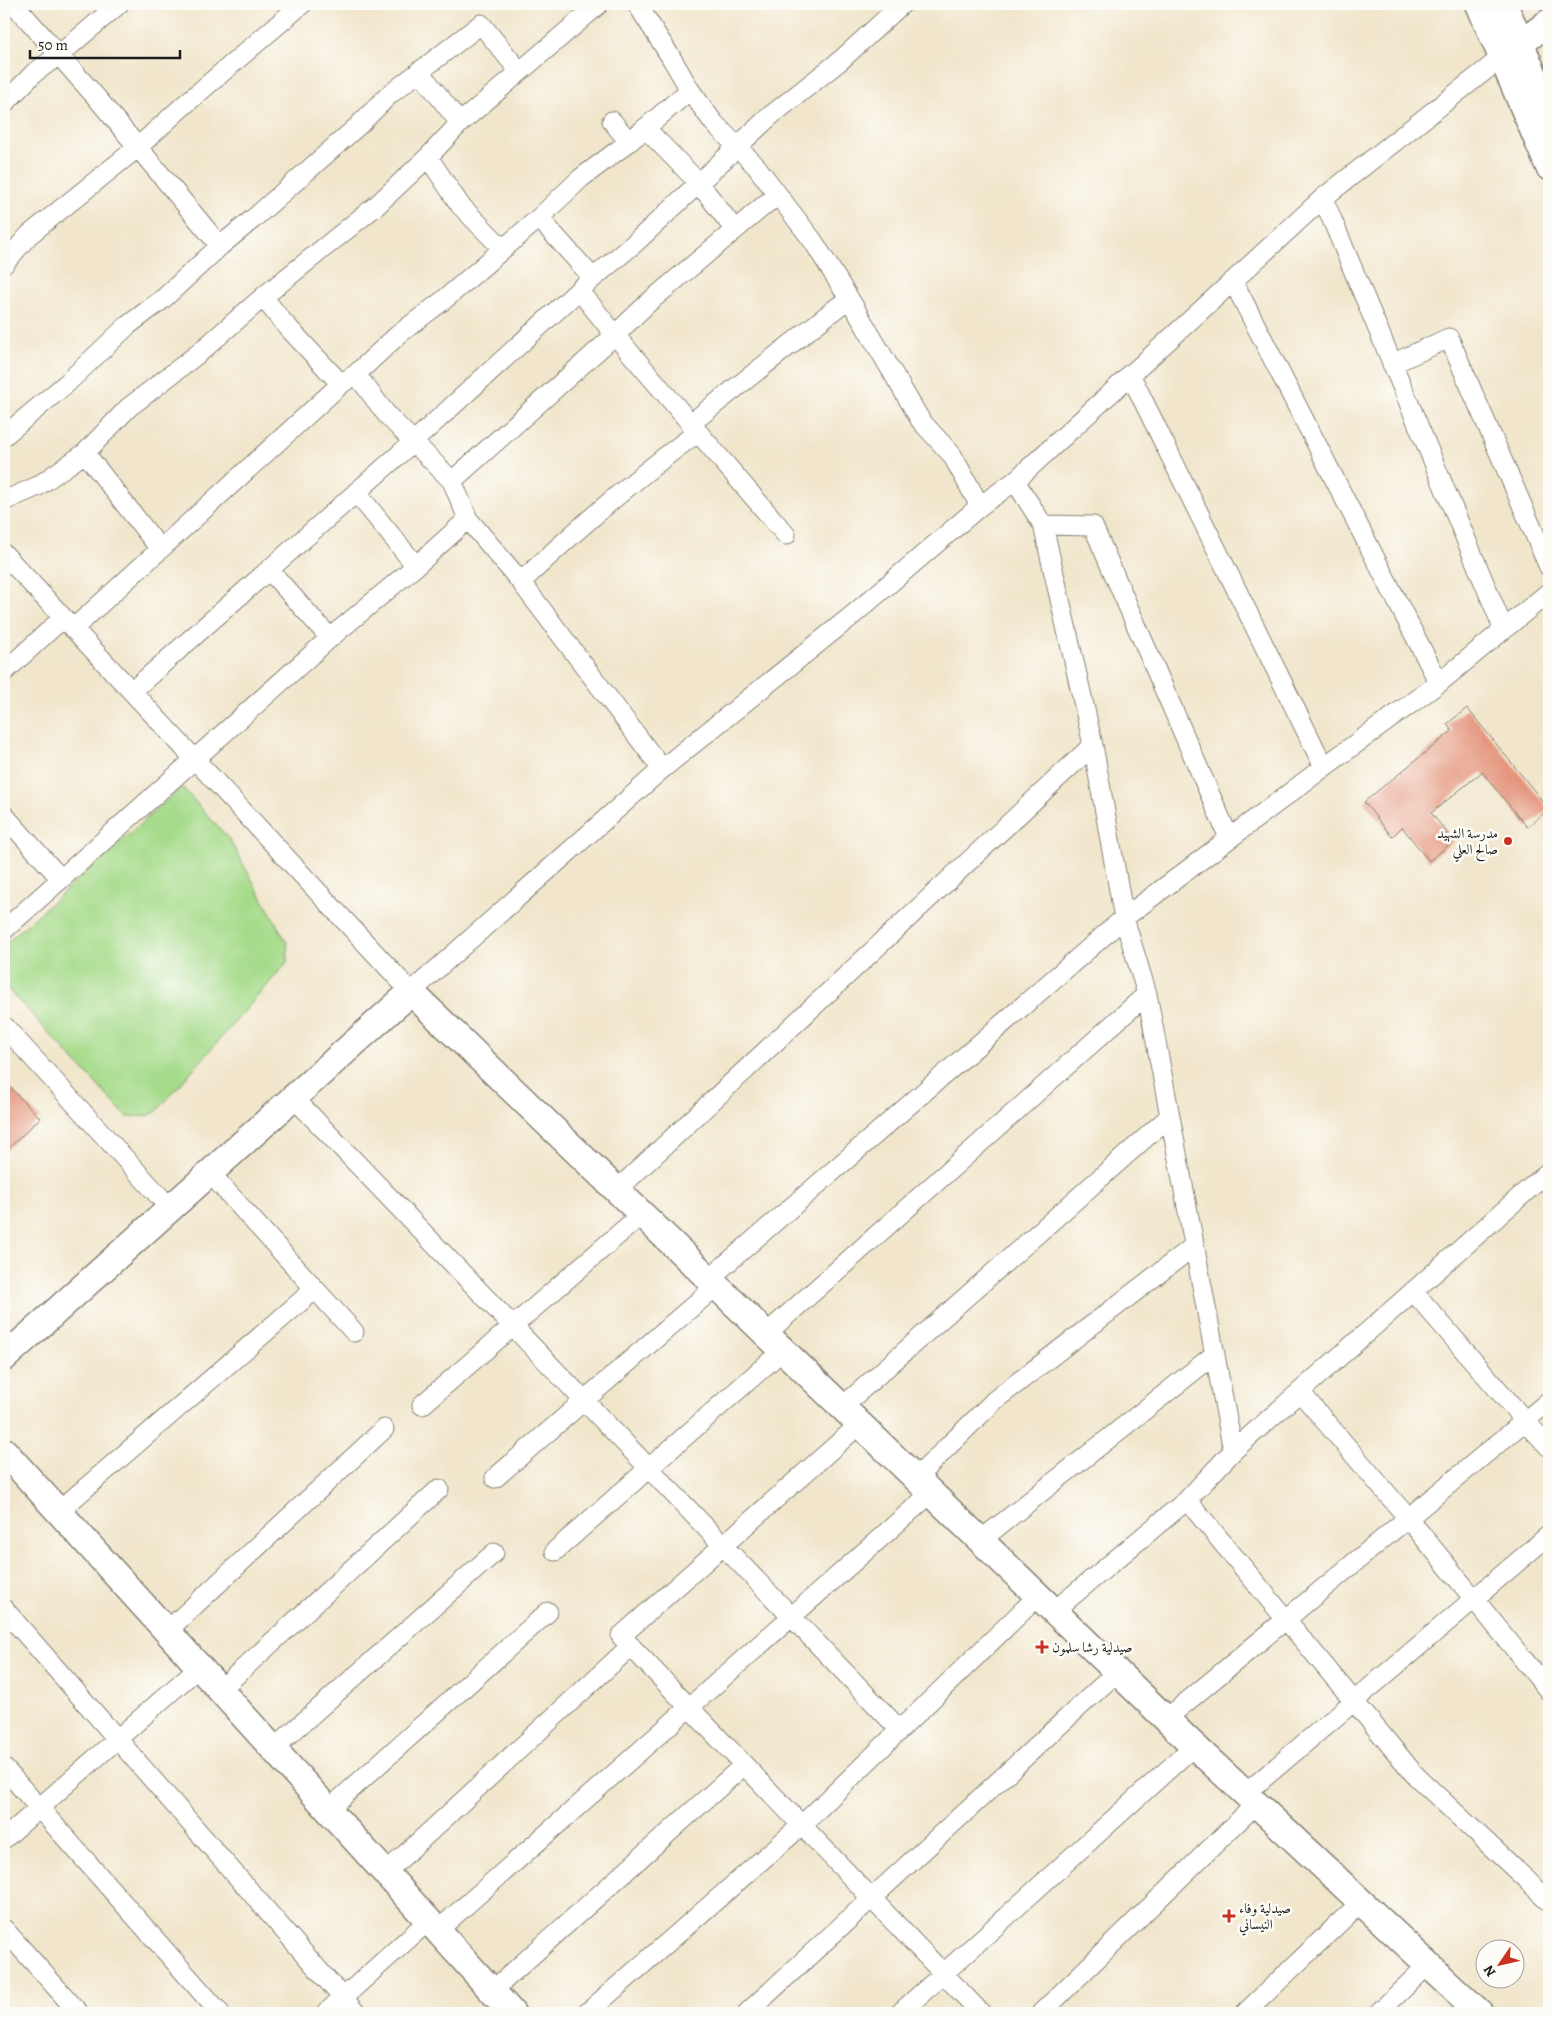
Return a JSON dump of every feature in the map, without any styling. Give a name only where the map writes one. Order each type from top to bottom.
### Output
[{"type":"street","points":[[14,4],[96,97],[220,246]]},
{"type":"street","points":[[4,104],[34,73],[59,55],[119,4]]},
{"type":"street","points":[[4,264],[29,235],[137,148],[182,106],[302,4]]},
{"type":"street","points":[[4,501],[38,486],[85,454],[128,408],[200,353],[263,297],[377,205],[428,158],[460,123],[599,4]]},
{"type":"street","points":[[637,4],[690,90],[713,122],[756,166],[813,241],[921,421],[952,455],[980,506]]},
{"type":"street","points":[[132,691],[586,284],[636,242],[769,117],[841,60],[902,4]]},
{"type":"street","points":[[1478,4],[1511,51],[1549,112]]},
{"type":"street","points":[[1504,4],[1511,51],[1549,167]]},
{"type":"street","points":[[4,1357],[662,769],[854,614],[980,506],[1015,481],[1323,198],[1549,22]]},
{"type":"street","points":[[4,436],[67,383],[126,326],[163,299],[220,246],[359,124],[389,94],[481,24],[519,71]]},
{"type":"street","points":[[420,71],[460,123]]},
{"type":"street","points":[[4,672],[68,624],[160,549],[399,334],[445,299],[539,218],[581,178],[629,142],[690,90]]},
{"type":"street","points":[[612,121],[629,142]]},
{"type":"street","points":[[645,128],[698,182],[735,230]]},
{"type":"street","points":[[428,158],[460,205],[502,248]]},
{"type":"street","points":[[452,481],[615,335],[648,303],[767,203],[778,197]]},
{"type":"street","points":[[1323,198],[1504,630]]},
{"type":"street","points":[[539,218],[586,284],[615,335],[786,535]]},
{"type":"street","points":[[1233,280],[1440,683]]},
{"type":"street","points":[[263,297],[283,322],[387,415],[452,481],[468,519],[521,582],[662,769]]},
{"type":"street","points":[[521,582],[694,428],[839,306],[850,300]]},
{"type":"street","points":[[1392,364],[1449,338],[1549,567]]},
{"type":"street","points":[[1130,374],[1324,767]]},
{"type":"street","points":[[85,454],[160,549]]},
{"type":"street","points":[[1015,481],[1042,525],[1093,745],[1124,918],[1147,994],[1233,1451]]},
{"type":"street","points":[[356,492],[416,566]]},
{"type":"street","points":[[4,930],[330,638],[416,566],[468,519]]},
{"type":"street","points":[[1042,525],[1093,526],[1229,838]]},
{"type":"street","points":[[4,554],[411,992],[1194,1746],[1480,2013]]},
{"type":"street","points":[[269,570],[330,638]]},
{"type":"street","points":[[495,1478],[1124,918],[1324,767],[1440,683],[1549,592]]},
{"type":"street","points":[[617,1190],[1093,745]]},
{"type":"street","points":[[4,815],[61,879]]},
{"type":"street","points":[[555,1551],[649,1468],[775,1342],[1147,994]]},
{"type":"street","points":[[4,1026],[170,1208]]},
{"type":"street","points":[[294,1098],[900,1730]]},
{"type":"street","points":[[981,2013],[621,1636],[722,1545],[851,1415],[1170,1116]]},
{"type":"street","points":[[587,2013],[802,1825],[900,1730],[1046,1603],[1187,1500],[1233,1451],[1549,1171]]},
{"type":"street","points":[[210,1173],[354,1332]]},
{"type":"street","points":[[422,1406],[642,1214]]},
{"type":"street","points":[[326,2013],[342,1998],[433,1926],[791,1617],[924,1486],[995,1400],[1194,1246]]},
{"type":"street","points":[[59,1511],[316,1288]]},
{"type":"street","points":[[1413,1291],[1549,1447]]},
{"type":"street","points":[[981,1540],[1215,1354]]},
{"type":"street","points":[[1300,1392],[1408,1518],[1549,1691]]},
{"type":"street","points":[[1166,1719],[1549,1401]]},
{"type":"street","points":[[167,1631],[384,1429]]},
{"type":"street","points":[[4,1451],[512,2013]]},
{"type":"street","points":[[220,1690],[439,1489]]},
{"type":"street","points":[[1187,1500],[1415,1775],[1549,1901]]},
{"type":"street","points":[[1041,2013],[1251,1799],[1353,1701],[1549,1535]]},
{"type":"street","points":[[273,1748],[494,1553]]},
{"type":"street","points":[[4,1609],[356,2013]]},
{"type":"street","points":[[328,1810],[548,1612]]},
{"type":"street","points":[[385,1873],[631,1646]]},
{"type":"street","points":[[4,1839],[199,1667]]},
{"type":"street","points":[[748,2013],[1117,1672]]},
{"type":"street","points":[[900,2013],[1194,1746]]},
{"type":"street","points":[[492,1991],[744,1765]]},
{"type":"street","points":[[4,1768],[220,2013]]},
{"type":"street","points":[[1245,2013],[1360,1902]]},
{"type":"street","points":[[4,1929],[79,2013]]},
{"type":"street","points":[[1378,2013],[1428,1965]]},
{"type":"green space","points":[[182,787],[230,840],[287,943],[288,960],[156,1112],[147,1116],[127,1117],[4,985],[4,945]]},
{"type":"building","points":[[1467,708],[1549,809],[1527,827],[1482,772],[1431,813],[1454,841],[1429,861],[1402,827],[1392,837],[1364,802],[1452,731],[1447,724]]},
{"type":"building","points":[[4,1081],[40,1118],[4,1153]]},
{"type":"place","name":"مدرسة الشهيد صالح العلي","points":[[1508,841]]},
{"type":"place","name":"صيدلية رشا سلمون","points":[[1042,1647]]},
{"type":"place","name":"صيدلية وفاء النيساني","points":[[1229,1916]]}]
